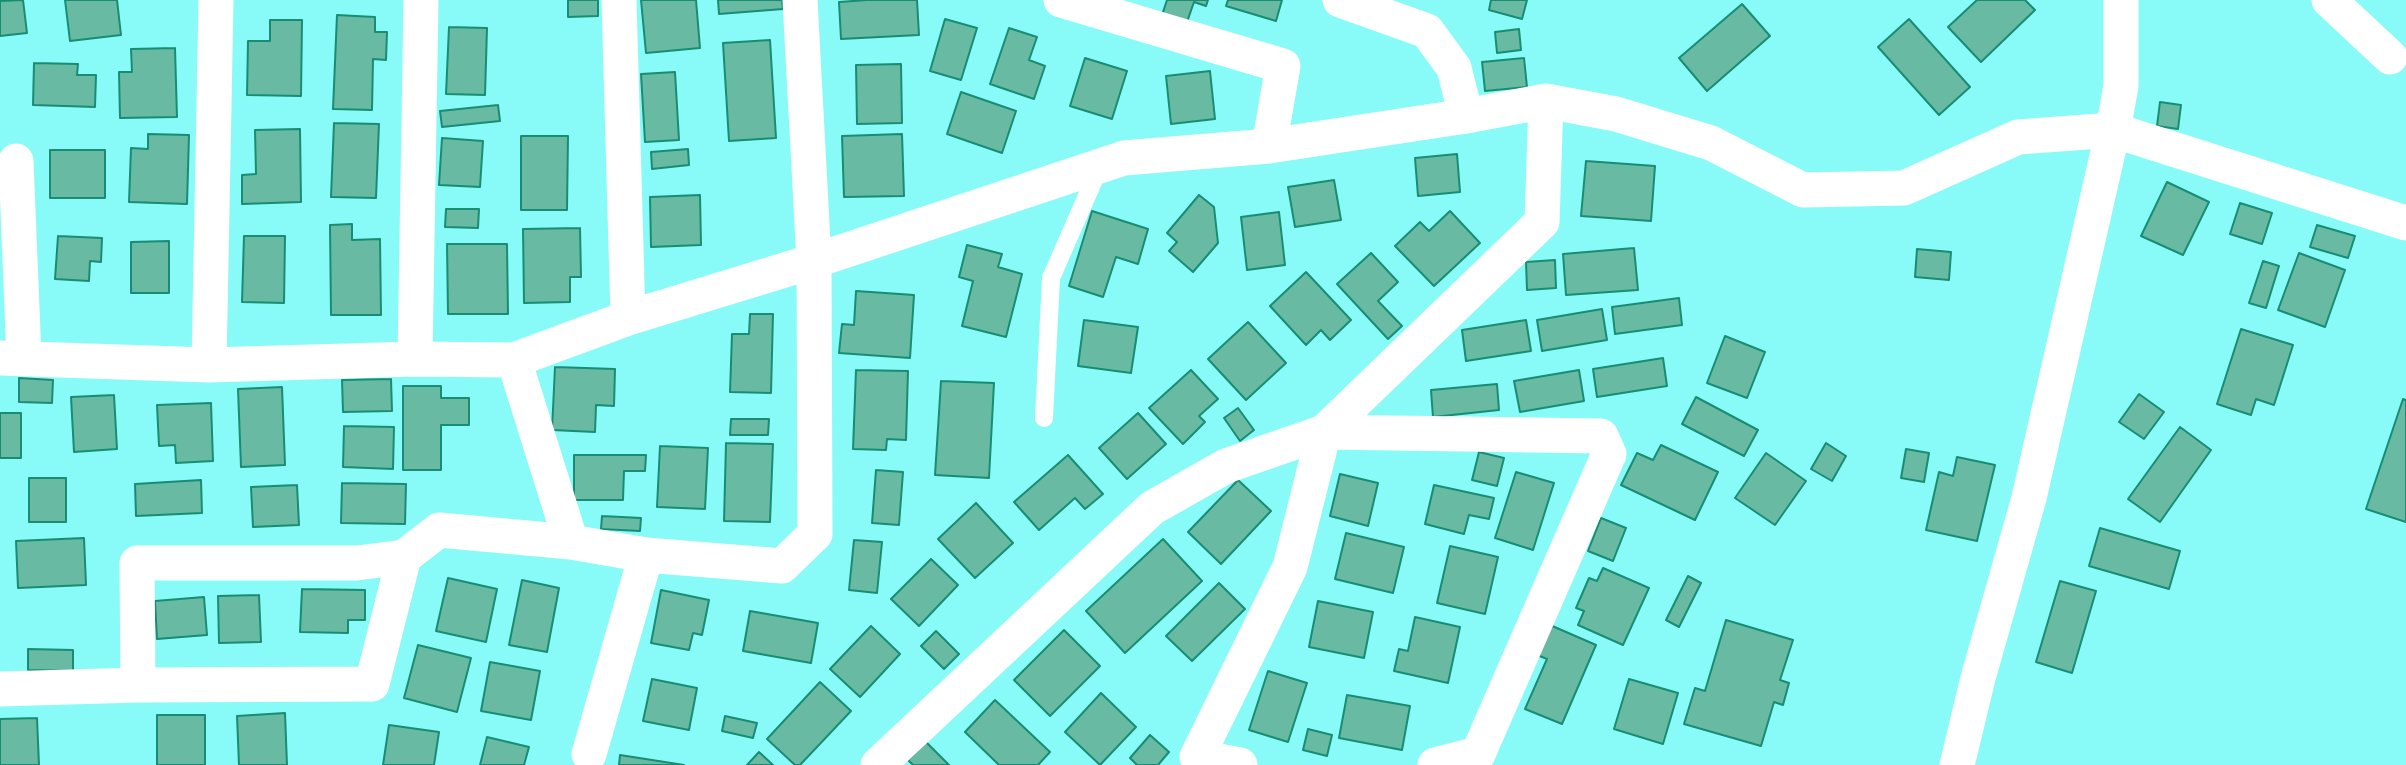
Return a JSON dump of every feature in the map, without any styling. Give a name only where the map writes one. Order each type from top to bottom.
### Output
[{"type":"street","points":[[209,365],[216,0]]},
{"type":"street","points":[[415,359],[421,0]]},
{"type":"street","points":[[619,0],[628,318]]},
{"type":"street","points":[[138,685],[137,563],[357,563],[404,557],[439,530],[571,542],[646,555],[782,566],[815,534],[814,261],[800,0]]},
{"type":"street","points":[[1061,0],[1138,11],[1283,66],[1269,146]]},
{"type":"street","points":[[1340,0],[1427,31],[1454,68],[1466,116]]},
{"type":"street","points":[[1957,765],[1978,678],[2029,498],[2113,130],[2121,86],[2121,0]]},
{"type":"street","points":[[2329,0],[2390,57]]},
{"type":"street","points":[[1240,765],[1197,757],[1290,567],[1324,432],[1542,222],[1546,101]]},
{"type":"street","points":[[16,160],[12,358],[209,365],[415,359],[514,360],[628,318],[814,261],[1124,158],[1269,146],[1546,101],[1616,114],[1711,143],[1803,190],[1904,188],[2018,137],[2113,130],[2406,223]]},
{"type":"street","points":[[514,360],[571,542]]},
{"type":"street","points":[[878,765],[1152,508],[1226,466],[1324,432],[1601,436],[1609,454],[1478,754],[1435,765]]},
{"type":"street","points":[[589,754],[646,555]]},
{"type":"street","points":[[0,689],[138,685],[372,684],[404,557]]},
{"type":"lane","points":[[1044,418],[1051,278],[1100,166]]},
{"type":"building","points":[[23,0],[27,33],[0,36],[0,1]]},
{"type":"building","points":[[65,0],[117,0],[121,35],[70,41]]},
{"type":"building","points":[[568,0],[598,0],[598,16],[568,17]]},
{"type":"building","points":[[641,0],[696,0],[700,48],[646,53]]},
{"type":"building","points":[[718,0],[782,0],[783,9],[719,14]]},
{"type":"building","points":[[917,0],[919,35],[841,39],[839,2]]},
{"type":"building","points":[[1167,0],[1208,0],[1206,6],[1194,2],[1187,22],[1162,15]]},
{"type":"building","points":[[1228,0],[1282,0],[1276,21],[1226,6]]},
{"type":"building","points":[[1491,0],[1527,0],[1522,19],[1489,10]]},
{"type":"building","points":[[1977,0],[2025,0],[2035,10],[1981,62],[1948,27]]},
{"type":"building","points":[[1742,4],[1770,36],[1707,91],[1679,58]]},
{"type":"building","points":[[337,15],[375,17],[375,32],[387,32],[386,60],[373,59],[372,110],[333,109]]},
{"type":"building","points":[[945,19],[977,28],[961,80],[930,71]]},
{"type":"building","points":[[1909,19],[1970,87],[1939,115],[1878,47]]},
{"type":"building","points":[[270,20],[302,20],[301,96],[247,95],[248,41],[270,41]]},
{"type":"building","points":[[449,27],[487,28],[485,95],[446,94]]},
{"type":"building","points":[[1009,28],[1037,37],[1029,60],[1045,66],[1034,99],[990,84]]},
{"type":"building","points":[[1519,29],[1521,50],[1497,53],[1495,32]]},
{"type":"building","points":[[770,40],[776,138],[729,141],[723,43]]},
{"type":"building","points":[[175,48],[177,117],[120,118],[119,72],[132,72],[131,49]]},
{"type":"building","points":[[1085,58],[1127,71],[1112,119],[1070,106]]},
{"type":"building","points":[[1524,58],[1527,87],[1485,91],[1482,62]]},
{"type":"building","points":[[34,63],[78,64],[77,75],[96,75],[95,107],[33,105]]},
{"type":"building","points":[[901,64],[902,123],[857,124],[856,65]]},
{"type":"building","points":[[1210,71],[1215,119],[1171,124],[1166,76]]},
{"type":"building","points":[[675,72],[679,140],[645,142],[641,74]]},
{"type":"building","points":[[961,92],[1016,111],[1002,153],[947,134]]},
{"type":"building","points":[[2160,102],[2181,105],[2178,129],[2157,126]]},
{"type":"building","points":[[498,105],[500,121],[442,127],[440,111]]},
{"type":"building","points":[[334,123],[379,124],[376,198],[331,197]]},
{"type":"building","points":[[300,129],[301,202],[242,204],[242,175],[256,174],[255,130]]},
{"type":"building","points":[[148,134],[189,135],[187,204],[129,202],[131,148],[148,149]]},
{"type":"building","points":[[902,134],[904,196],[844,197],[842,136]]},
{"type":"building","points":[[521,136],[568,136],[567,210],[521,210]]},
{"type":"building","points":[[442,138],[483,141],[480,187],[439,185]]},
{"type":"building","points":[[688,149],[689,165],[652,169],[651,152]]},
{"type":"building","points":[[50,150],[105,150],[105,198],[50,198]]},
{"type":"building","points":[[1457,154],[1460,192],[1418,196],[1415,158]]},
{"type":"building","points":[[1586,161],[1655,166],[1651,221],[1581,216]]},
{"type":"building","points":[[1334,180],[1341,220],[1295,227],[1288,187]]},
{"type":"building","points":[[2167,182],[2209,202],[2183,255],[2141,236]]},
{"type":"building","points":[[700,195],[701,245],[651,247],[650,197]]},
{"type":"building","points":[[1199,195],[1214,207],[1218,243],[1193,272],[1169,251],[1177,242],[1167,233]]},
{"type":"building","points":[[2240,203],[2272,213],[2262,244],[2230,234]]},
{"type":"building","points":[[446,209],[479,209],[478,228],[445,227]]},
{"type":"building","points":[[1092,211],[1148,229],[1138,264],[1116,257],[1103,297],[1069,286]]},
{"type":"building","points":[[1450,211],[1480,243],[1434,286],[1395,246],[1420,222],[1429,231]]},
{"type":"building","points":[[1279,212],[1285,265],[1247,270],[1241,217]]},
{"type":"building","points":[[352,224],[352,240],[380,239],[381,315],[331,315],[330,225]]},
{"type":"building","points":[[2317,225],[2355,236],[2348,258],[2310,247]]},
{"type":"building","points":[[580,228],[581,277],[570,277],[570,302],[524,303],[523,229]]},
{"type":"building","points":[[58,236],[102,238],[101,262],[90,261],[89,281],[55,279]]},
{"type":"building","points":[[244,236],[285,236],[284,303],[242,302]]},
{"type":"building","points":[[169,241],[169,293],[131,293],[131,242]]},
{"type":"building","points":[[447,244],[507,244],[508,314],[448,314]]},
{"type":"building","points":[[967,245],[1002,254],[998,267],[1022,274],[1006,337],[962,326],[973,281],[959,277]]},
{"type":"building","points":[[1634,248],[1638,290],[1566,295],[1563,254]]},
{"type":"building","points":[[1917,249],[1951,252],[1949,280],[1915,277]]},
{"type":"building","points":[[1371,253],[1398,282],[1378,301],[1402,326],[1388,339],[1337,284]]},
{"type":"building","points":[[2299,253],[2345,270],[2325,327],[2278,310]]},
{"type":"building","points":[[1555,260],[1556,288],[1527,290],[1526,262]]},
{"type":"building","points":[[2263,261],[2279,266],[2266,308],[2249,303]]},
{"type":"building","points":[[1306,272],[1351,320],[1330,340],[1321,330],[1306,345],[1270,306]]},
{"type":"building","points":[[856,291],[914,295],[910,358],[839,353],[842,324],[854,325]]},
{"type":"building","points":[[1679,298],[1682,325],[1615,334],[1612,307]]},
{"type":"building","points":[[1602,309],[1607,340],[1542,351],[1537,320]]},
{"type":"building","points":[[750,314],[773,314],[771,393],[730,392],[732,334],[749,334]]},
{"type":"building","points":[[1084,320],[1138,327],[1131,373],[1078,366]]},
{"type":"building","points":[[1526,320],[1531,351],[1466,361],[1462,330]]},
{"type":"building","points":[[1248,322],[1286,363],[1246,400],[1208,359]]},
{"type":"building","points":[[2241,329],[2293,345],[2274,405],[2256,399],[2251,415],[2217,404]]},
{"type":"building","points":[[1725,336],[1765,352],[1747,398],[1707,383]]},
{"type":"building","points":[[1663,358],[1667,386],[1597,397],[1593,369]]},
{"type":"building","points":[[555,367],[615,369],[614,406],[596,405],[595,432],[552,430]]},
{"type":"building","points":[[856,370],[908,371],[906,440],[887,439],[886,450],[853,449]]},
{"type":"building","points":[[1191,370],[1218,399],[1199,416],[1205,422],[1183,444],[1149,408]]},
{"type":"building","points":[[1579,370],[1584,401],[1520,412],[1514,381]]},
{"type":"building","points":[[19,378],[53,380],[52,403],[19,402]]},
{"type":"building","points":[[391,379],[392,411],[343,412],[342,380]]},
{"type":"building","points":[[941,381],[994,383],[989,478],[935,475]]},
{"type":"building","points":[[1497,384],[1499,410],[1433,417],[1431,390]]},
{"type":"building","points":[[403,386],[441,386],[441,398],[469,398],[469,425],[441,425],[441,470],[403,470]]},
{"type":"building","points":[[282,387],[285,465],[241,467],[238,389]]},
{"type":"building","points":[[2139,394],[2164,412],[2144,439],[2119,422]]},
{"type":"building","points":[[114,395],[117,449],[74,452],[71,397]]},
{"type":"building","points":[[1696,397],[1758,430],[1744,456],[1682,424]]},
{"type":"building","points":[[2403,399],[2406,400],[2406,522],[2366,509]]},
{"type":"building","points":[[211,403],[213,461],[176,463],[175,445],[159,446],[157,405]]},
{"type":"building","points":[[1238,408],[1254,430],[1240,441],[1224,418]]},
{"type":"building","points":[[0,413],[21,413],[21,458],[0,458]]},
{"type":"building","points":[[1138,413],[1166,444],[1127,479],[1099,448]]},
{"type":"building","points":[[731,419],[769,419],[768,435],[730,435]]},
{"type":"building","points":[[344,426],[394,427],[393,469],[343,467]]},
{"type":"building","points":[[2180,427],[2211,450],[2160,522],[2128,499]]},
{"type":"building","points":[[726,443],[773,444],[770,522],[724,521]]},
{"type":"building","points":[[1826,443],[1846,456],[1832,481],[1811,469]]},
{"type":"building","points":[[1661,445],[1718,472],[1695,520],[1621,485],[1637,453],[1653,460]]},
{"type":"building","points":[[660,446],[708,448],[705,509],[657,507]]},
{"type":"building","points":[[1906,449],[1929,453],[1924,482],[1901,478]]},
{"type":"building","points":[[1479,452],[1504,458],[1497,486],[1472,480]]},
{"type":"building","points":[[1766,453],[1806,481],[1775,525],[1735,498]]},
{"type":"building","points":[[574,455],[646,455],[645,471],[624,471],[623,500],[574,500]]},
{"type":"building","points":[[1068,455],[1103,494],[1085,509],[1075,498],[1039,530],[1014,502]]},
{"type":"building","points":[[1957,457],[1995,465],[1977,541],[1926,530],[1939,472],[1953,476]]},
{"type":"building","points":[[876,470],[903,472],[899,525],[872,523]]},
{"type":"building","points":[[1516,472],[1554,483],[1533,550],[1495,538]]},
{"type":"building","points":[[1340,474],[1378,483],[1368,526],[1330,516]]},
{"type":"building","points":[[29,478],[66,478],[66,522],[29,522]]},
{"type":"building","points":[[201,480],[202,513],[136,516],[135,484]]},
{"type":"building","points":[[1238,480],[1271,511],[1221,564],[1188,532]]},
{"type":"building","points":[[342,483],[406,484],[405,524],[341,523]]},
{"type":"building","points":[[297,485],[299,525],[253,527],[251,487]]},
{"type":"building","points":[[1434,485],[1494,498],[1489,519],[1469,515],[1464,534],[1425,524]]},
{"type":"building","points":[[976,503],[1013,543],[975,578],[938,539]]},
{"type":"building","points":[[602,516],[641,518],[640,531],[601,529]]},
{"type":"building","points":[[1601,518],[1626,528],[1613,561],[1588,551]]},
{"type":"building","points":[[2100,528],[2180,551],[2169,589],[2089,566]]},
{"type":"building","points":[[1346,533],[1404,547],[1393,593],[1335,579]]},
{"type":"building","points":[[84,538],[86,585],[18,588],[16,541]]},
{"type":"building","points":[[1163,539],[1202,581],[1125,653],[1086,611]]},
{"type":"building","points":[[854,540],[882,542],[877,593],[849,590]]},
{"type":"building","points":[[1450,546],[1498,557],[1485,614],[1437,603]]},
{"type":"building","points":[[931,559],[958,585],[919,626],[891,599]]},
{"type":"building","points":[[1603,568],[1649,588],[1623,645],[1578,625],[1584,611],[1576,608],[1589,578],[1597,581]]},
{"type":"building","points":[[1688,576],[1701,583],[1679,627],[1666,620]]},
{"type":"building","points":[[448,578],[497,589],[486,642],[436,631]]},
{"type":"building","points":[[522,580],[559,588],[547,652],[509,645]]},
{"type":"building","points":[[2060,581],[2096,591],[2072,673],[2036,662]]},
{"type":"building","points":[[1219,583],[1245,609],[1192,661],[1166,636]]},
{"type":"building","points":[[302,589],[365,590],[365,620],[348,620],[348,633],[300,632]]},
{"type":"building","points":[[661,590],[709,600],[702,635],[693,633],[689,650],[651,643]]},
{"type":"building","points":[[259,595],[261,642],[219,643],[218,596]]},
{"type":"building","points":[[204,597],[207,635],[157,639],[155,601]]},
{"type":"building","points":[[1318,601],[1373,612],[1364,658],[1309,647]]},
{"type":"building","points":[[750,611],[818,623],[811,663],[743,651]]},
{"type":"building","points":[[1415,617],[1460,627],[1448,683],[1394,671],[1399,649],[1408,651]]},
{"type":"building","points":[[1726,620],[1793,640],[1780,680],[1789,683],[1783,705],[1774,702],[1761,746],[1684,724],[1695,688],[1705,691]]},
{"type":"building","points":[[1550,625],[1596,645],[1562,724],[1525,709],[1547,659],[1537,655]]},
{"type":"building","points":[[871,626],[900,654],[860,697],[830,669]]},
{"type":"building","points":[[1064,630],[1100,666],[1050,716],[1014,680]]},
{"type":"building","points":[[936,631],[959,654],[944,669],[921,646]]},
{"type":"building","points":[[418,645],[471,658],[457,712],[404,698]]},
{"type":"building","points":[[28,649],[73,650],[73,671],[28,670]]},
{"type":"building","points":[[490,662],[540,671],[531,720],[481,711]]},
{"type":"building","points":[[1268,671],[1307,683],[1288,742],[1249,730]]},
{"type":"building","points":[[652,679],[697,688],[689,730],[643,721]]},
{"type":"building","points":[[1629,679],[1678,693],[1663,744],[1614,729]]},
{"type":"building","points":[[820,682],[851,711],[800,765],[795,765],[767,739]]},
{"type":"building","points":[[1101,693],[1136,727],[1100,765],[1065,732]]},
{"type":"building","points":[[1347,695],[1410,706],[1402,750],[1339,738]]},
{"type":"building","points":[[995,700],[1050,752],[1038,765],[999,765],[965,732]]},
{"type":"building","points":[[285,713],[287,765],[239,765],[237,716]]},
{"type":"building","points":[[157,715],[205,715],[205,765],[157,765]]},
{"type":"building","points":[[725,716],[757,723],[753,738],[722,731]]},
{"type":"building","points":[[37,718],[39,765],[0,765],[0,719]]},
{"type":"building","points":[[389,725],[439,732],[434,765],[383,765]]},
{"type":"building","points":[[1308,729],[1332,735],[1327,756],[1303,750]]},
{"type":"building","points":[[1150,735],[1169,752],[1158,765],[1137,765],[1130,758]]},
{"type":"building","points":[[487,737],[529,747],[524,765],[480,765]]},
{"type":"building","points":[[926,742],[949,765],[913,765],[908,760]]},
{"type":"building","points":[[759,752],[773,765],[747,765]]},
{"type":"building","points":[[620,755],[684,765],[619,765]]}]
